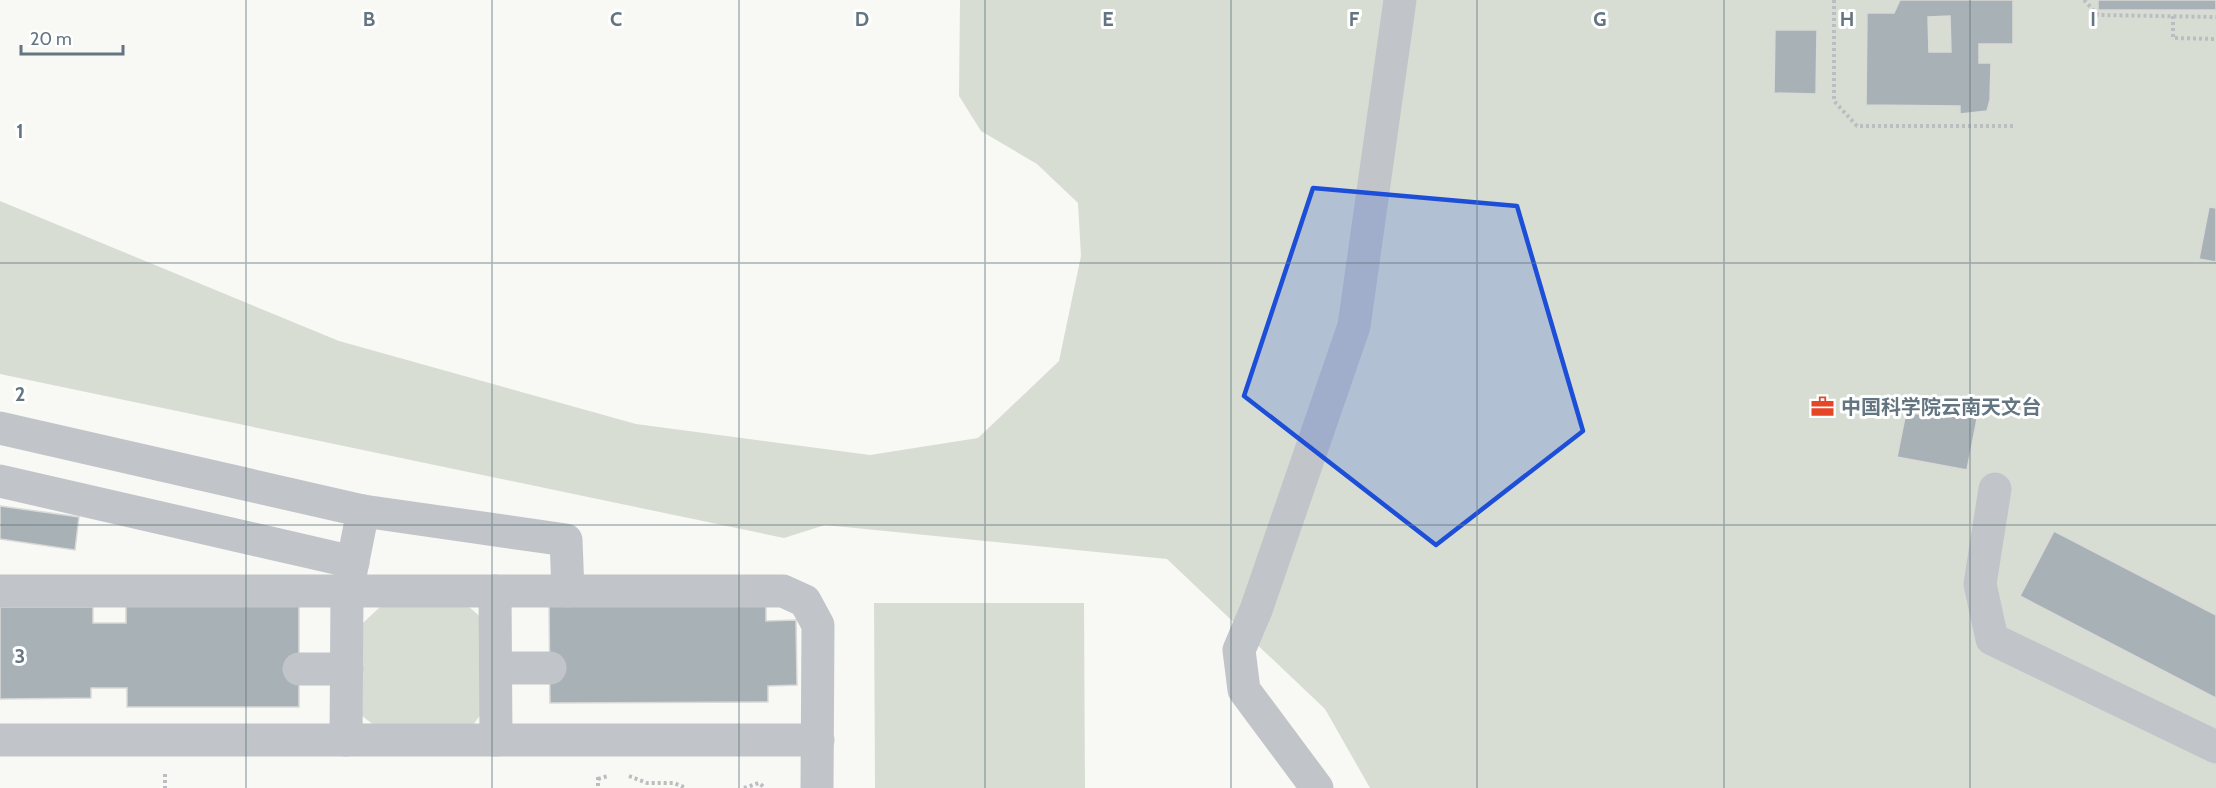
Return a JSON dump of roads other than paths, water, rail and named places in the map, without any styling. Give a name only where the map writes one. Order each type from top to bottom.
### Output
[{"type":"street","points":[[1317,788],[1245,690],[1239,650],[1256,610],[1354,326],[1400,0]]},
{"type":"street","points":[[0,428],[363,511],[566,540],[568,591]]},
{"type":"street","points":[[0,481],[350,577]]},
{"type":"street","points":[[1995,489],[1980,584],[1992,639],[2216,747]]},
{"type":"street","points":[[346,740],[350,577],[363,511]]},
{"type":"street","points":[[0,591],[350,577],[495,591],[783,591],[805,601],[818,625],[818,788]]},
{"type":"street","points":[[495,591],[496,740]]},
{"type":"street","points":[[496,668],[550,668]]},
{"type":"street","points":[[299,669],[347,669]]},
{"type":"street","points":[[0,740],[818,740]]},
{"type":"place","name":"中国科学院云南天文台","points":[[1823,407]]}]
